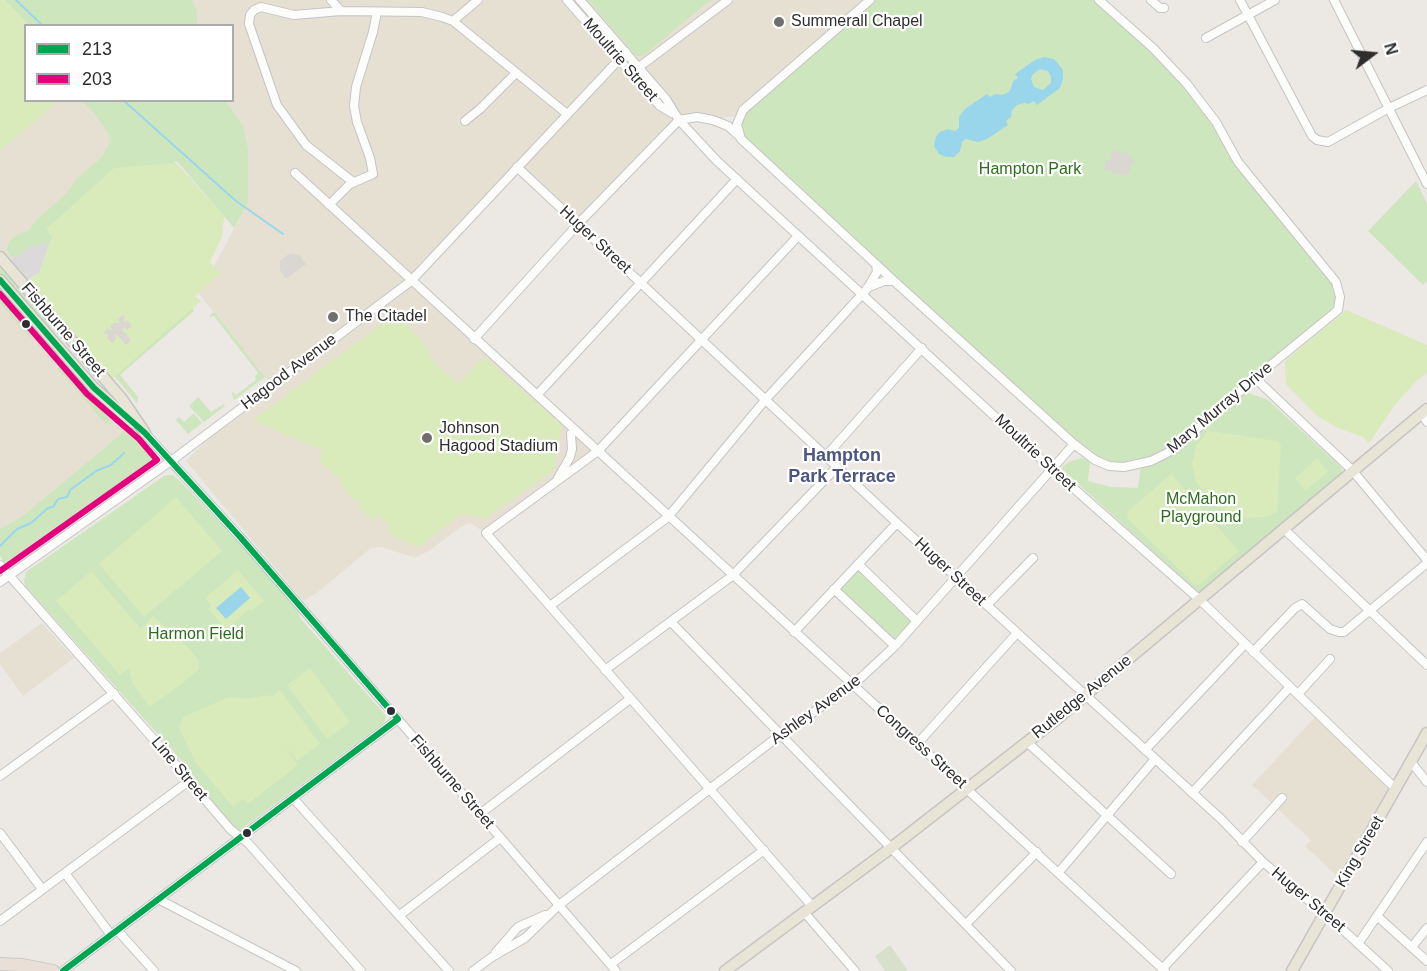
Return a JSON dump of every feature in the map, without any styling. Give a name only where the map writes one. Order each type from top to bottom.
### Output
[{"type":"highway","points":[[0,964],[22,965],[53,971]]},
{"type":"main road","name":"Fishburne Street","points":[[0,257],[122,399],[145,433]]},
{"type":"main road","name":"Fishburne Street","points":[[0,280],[94,388],[145,433]]},
{"type":"main road","points":[[54,343],[65,333]]},
{"type":"main road","name":"Rutledge Avenue","points":[[730,969],[1027,742],[1200,600],[1352,470],[1425,415]]},
{"type":"main road","name":"King Street","points":[[1292,971],[1427,733]]},
{"type":"street","points":[[331,0],[341,11]]},
{"type":"street","points":[[453,21],[478,0]]},
{"type":"street","name":"Moultrie Street","points":[[567,0],[660,106],[677,117]]},
{"type":"street","name":"Moultrie Street","points":[[580,0],[666,99],[677,117],[737,179],[798,237],[865,291],[922,348],[1053,470],[1200,600],[1396,789]]},
{"type":"street","points":[[639,67],[728,0]]},
{"type":"street","points":[[474,339],[677,117],[713,120],[734,116],[870,0]]},
{"type":"street","name":"Mary Murray Drive","points":[[713,120],[728,126],[1074,444],[1095,460],[1109,466],[1124,467],[1151,461],[1173,450],[1255,378],[1338,310],[1340,297],[1336,282],[1238,162],[1216,122],[1187,84],[1153,48],[1099,0]]},
{"type":"street","points":[[1150,0],[1160,8],[1164,8]]},
{"type":"street","points":[[1240,0],[1312,136],[1320,142],[1328,142],[1427,90]]},
{"type":"street","points":[[1206,38],[1275,0]]},
{"type":"street","points":[[1334,0],[1427,184]]},
{"type":"street","points":[[353,182],[306,145],[277,105],[249,24],[250,15],[254,10],[261,7],[294,15],[341,11],[422,12],[453,21],[567,114]]},
{"type":"street","points":[[329,205],[353,182],[373,174],[354,106],[356,87],[377,12]]},
{"type":"street","name":"Hagood Avenue","points":[[0,582],[171,461],[411,281],[626,52]]},
{"type":"street","points":[[465,121],[516,73]]},
{"type":"street","points":[[741,139],[737,124],[743,110]]},
{"type":"street","name":"Huger Street","points":[[517,167],[897,523],[1192,793],[1263,862],[1385,970]]},
{"type":"street","name":"Congress Street","points":[[295,173],[668,518],[918,743],[1164,970]]},
{"type":"street","points":[[537,395],[737,179]]},
{"type":"street","points":[[798,237],[598,451],[486,533],[764,850],[855,971]]},
{"type":"street","points":[[550,606],[668,518],[766,399],[865,291],[877,272],[876,264]]},
{"type":"street","points":[[865,291],[884,281],[894,281]]},
{"type":"street","points":[[826,456],[922,348]]},
{"type":"street","points":[[1253,652],[1300,605],[1306,606],[1330,629],[1344,632],[1427,561],[1352,470],[1255,378]]},
{"type":"street","name":"Congress Street","points":[[564,420],[571,434],[581,443],[598,451]]},
{"type":"street","name":"Fishburne Street","points":[[145,433],[241,538],[614,968]]},
{"type":"street","points":[[555,482],[570,457],[571,434]]},
{"type":"street","name":"Ashley Avenue","points":[[473,971],[492,957],[518,927],[550,913],[780,735],[853,685],[896,646],[1074,444]]},
{"type":"street","points":[[605,670],[732,576],[837,467]]},
{"type":"street","points":[[794,632],[897,523]]},
{"type":"street","points":[[1284,529],[1427,665]]},
{"type":"street","points":[[987,605],[1033,558]]},
{"type":"street","name":"Line Street","points":[[0,564],[185,774],[189,782],[248,843],[361,971]]},
{"type":"street","points":[[858,564],[917,621]]},
{"type":"street","points":[[834,589],[896,646]]},
{"type":"street","points":[[671,622],[1011,971]]},
{"type":"street","points":[[918,743],[1017,633]]},
{"type":"street","points":[[1145,750],[1245,644]]},
{"type":"street","points":[[1298,694],[1330,659]]},
{"type":"street","points":[[1192,793],[1290,687]]},
{"type":"street","points":[[0,776],[114,693]]},
{"type":"street","points":[[480,814],[630,699]]},
{"type":"street","points":[[63,971],[398,719]]},
{"type":"street","points":[[1027,742],[1171,874]]},
{"type":"street","points":[[1059,872],[1155,759]]},
{"type":"street","points":[[1411,762],[1427,782]]},
{"type":"street","points":[[0,921],[189,782]]},
{"type":"street","points":[[293,798],[449,971]]},
{"type":"street","points":[[1242,842],[1282,798]]},
{"type":"street","points":[[0,833],[42,889]]},
{"type":"street","points":[[400,915],[500,838]]},
{"type":"street","points":[[1358,944],[1427,842]]},
{"type":"street","points":[[614,968],[764,850]]},
{"type":"street","points":[[966,924],[1037,852]]},
{"type":"street","points":[[1164,970],[1263,862]]},
{"type":"street","points":[[65,873],[114,932],[154,971]]},
{"type":"street","points":[[158,899],[296,971]]},
{"type":"street","points":[[1377,915],[1427,961]]},
{"type":"street","points":[[1412,947],[1427,928]]},
{"type":"shaded area","name":"The Citadel","points":[[192,0],[870,0],[734,116],[713,120],[679,120],[578,224],[517,167],[411,281],[598,451],[486,533],[470,523],[415,558],[382,547],[371,548],[318,592],[303,601],[186,461],[234,413],[271,385],[199,294],[248,203],[227,102],[234,102],[234,24],[197,24],[197,10]]},
{"type":"shaded area","points":[[56,102],[96,102],[138,147],[9,261],[0,251],[0,151]]},
{"type":"shaded area","points":[[1113,150],[1130,154],[1129,157],[1134,159],[1127,176],[1104,170],[1106,160],[1110,161]]},
{"type":"shaded area","points":[[46,229],[52,237],[39,273],[25,281],[9,261]]},
{"type":"shaded area","points":[[290,253],[299,255],[306,264],[286,279],[280,270],[280,261]]},
{"type":"shaded area","points":[[0,285],[128,428],[25,514],[0,529]]},
{"type":"shaded area","points":[[123,315],[125,318],[123,320],[125,322],[127,320],[132,326],[127,330],[125,327],[122,330],[131,340],[126,345],[117,334],[115,336],[117,338],[112,343],[107,338],[109,335],[103,333],[108,328],[112,329],[110,326],[115,322],[118,324],[120,322],[118,319]]},
{"type":"shaded area","points":[[42,623],[74,658],[23,696],[0,664],[0,653]]},
{"type":"shaded area","points":[[1317,715],[1396,789],[1343,882],[1305,846],[1311,840],[1252,785]]},
{"type":"green space","points":[[0,0],[5,0],[27,24],[24,24],[24,102],[57,102],[0,151]]},
{"type":"green space","points":[[5,0],[192,0],[197,10],[197,24],[27,24]]},
{"type":"green space","points":[[588,0],[710,0],[643,56],[636,56]]},
{"type":"green space","name":"Hampton Park","points":[[876,0],[1094,0],[1148,48],[1197,103],[1332,283],[1336,298],[1333,308],[1171,448],[1149,460],[1122,464],[1098,458],[1076,443],[744,137],[740,127],[746,111]]},
{"type":"green space","points":[[79,102],[227,102],[243,126],[248,149],[248,203],[234,228],[177,161],[174,162],[193,181],[75,222],[49,243],[29,247],[18,256],[11,257],[7,250],[9,242],[17,235],[29,230],[37,219],[67,193],[76,179],[102,157],[109,144],[110,136],[96,115],[85,104]]},
{"type":"green space","points":[[176,163],[224,216],[222,237],[210,262],[220,274],[195,296],[201,301],[111,380],[25,281],[39,273],[52,237],[46,229],[114,168]]},
{"type":"green space","points":[[1416,181],[1427,203],[1427,281],[1423,285],[1368,231]]},
{"type":"green space","points":[[0,263],[54,328],[47,329],[0,274]]},
{"type":"green space","points":[[0,293],[34,332],[30,338],[0,303]]},
{"type":"green space","points":[[189,302],[194,311],[120,375],[138,397],[137,403],[109,370]]},
{"type":"green space","points":[[1346,310],[1427,345],[1427,373],[1416,381],[1395,405],[1369,443],[1363,437],[1336,427],[1317,416],[1286,384],[1285,361]]},
{"type":"green space","points":[[215,313],[265,377],[234,400],[231,391],[236,395],[256,380],[258,373],[214,316],[209,317]]},
{"type":"green space","name":"Johnson Hagood Stadium","points":[[395,314],[420,338],[434,362],[459,384],[484,357],[562,425],[554,470],[486,518],[461,514],[418,547],[389,534],[389,526],[378,515],[373,520],[358,506],[362,502],[358,500],[356,502],[343,489],[344,484],[319,461],[323,451],[253,420]]},
{"type":"green space","points":[[63,365],[110,420],[107,425],[57,368]]},
{"type":"green space","name":"McMahon Playground","points":[[1247,390],[1249,393],[1268,400],[1342,470],[1340,475],[1207,587],[1197,592],[1062,469],[1071,461],[1082,458],[1090,463],[1088,481],[1111,487],[1138,488],[1142,467],[1163,459]]},
{"type":"green space","points":[[198,397],[211,412],[224,404],[225,406],[204,422],[189,406]]},
{"type":"green space","points":[[194,413],[202,423],[188,434],[176,420],[179,417],[184,422]]},
{"type":"green space","points":[[128,428],[152,457],[153,462],[150,468],[14,563],[3,562],[0,555],[0,529],[25,514]]},
{"type":"green space","points":[[1208,431],[1277,441],[1281,444],[1277,512],[1266,517],[1246,518],[1226,512],[1210,502],[1196,481],[1192,464],[1196,446]]},
{"type":"green space","points":[[1317,458],[1328,472],[1305,491],[1295,478]]},
{"type":"green space","points":[[1171,474],[1239,551],[1199,585],[1195,585],[1128,519],[1129,510]]},
{"type":"green space","name":"Harmon Field","points":[[173,475],[250,554],[295,605],[301,619],[386,716],[384,723],[239,831],[195,783],[190,770],[25,586],[24,581],[26,572],[164,476]]},
{"type":"green space","points":[[176,497],[222,551],[144,617],[99,564]]},
{"type":"green space","points":[[858,567],[914,620],[895,643],[837,589]]},
{"type":"green space","points":[[238,570],[264,601],[251,611],[249,609],[225,628],[208,609],[211,605],[205,598]]},
{"type":"green space","points":[[91,571],[141,629],[153,616],[183,642],[199,660],[199,669],[150,707],[133,684],[129,668],[120,675],[56,601]]},
{"type":"green space","points":[[310,668],[350,722],[327,739],[287,685]]},
{"type":"green space","points":[[280,690],[320,744],[297,761],[283,743],[298,765],[248,804],[244,799],[232,806],[196,763],[179,728],[183,717],[229,697],[248,699],[268,695],[271,697]]},
{"type":"green space","points":[[890,945],[908,971],[885,971],[875,956]]},
{"type":"water","points":[[1044,57],[1054,59],[1063,70],[1060,88],[1037,105],[1034,101],[1017,105],[1012,110],[1011,117],[1006,121],[1008,125],[987,139],[978,142],[966,139],[954,157],[939,154],[934,146],[936,136],[940,132],[948,129],[955,131],[959,128],[959,117],[965,109],[987,94],[990,97],[1009,92],[1013,81],[1018,78],[1015,74],[1035,60]],"holes":[[[1040,69],[1048,71],[1051,83],[1043,90],[1034,87],[1031,79],[1033,74]]]},
{"type":"water","points":[[241,587],[250,598],[226,619],[216,608]]},
{"type":"waterway","points":[[16,0],[41,24]]},
{"type":"waterway","points":[[125,102],[236,201],[283,234]]},
{"type":"waterway","points":[[0,546],[17,529],[31,523],[48,508],[53,507],[58,499],[67,497],[70,490],[96,471],[111,465],[124,453]]},
{"type":"transit line","name":"213","points":[[0,280],[94,388],[145,433],[241,538],[398,719]]},
{"type":"transit line","name":"203","points":[[0,294],[87,394],[139,439],[157,460],[0,571]]},
{"type":"transit line","name":"213","points":[[63,971],[398,719]]},
{"type":"place","name":"Summerall Chapel","points":[[779,22]]},
{"type":"place","name":"The Citadel","points":[[333,317]]},
{"type":"place","name":"Johnson Hagood Stadium","points":[[427,438]]},
{"type":"district","name":"Hampton Park Terrace","points":[[842,466]]}]
